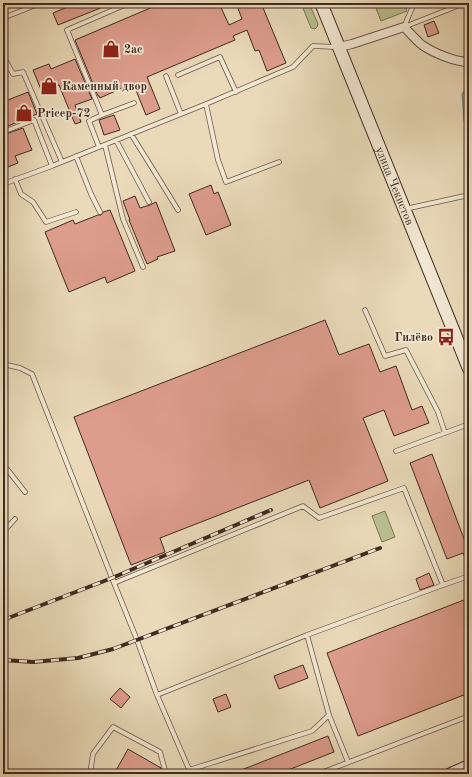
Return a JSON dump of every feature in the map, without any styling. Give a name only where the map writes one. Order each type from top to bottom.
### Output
[{"type":"main road","name":"улица Чекистов","points":[[321,3],[469,368]]},
{"type":"main road","points":[[451,774],[469,766]]},
{"type":"street","points":[[338,47],[404,28],[423,45],[443,56],[469,62]]},
{"type":"lane","points":[[3,18],[42,3]]},
{"type":"lane","points":[[102,115],[67,30],[129,3]]},
{"type":"lane","points":[[404,28],[413,6],[412,3]]},
{"type":"lane","points":[[404,28],[464,3]]},
{"type":"lane","points":[[3,184],[52,166],[236,92],[293,67],[313,46],[338,47]]},
{"type":"lane","points":[[178,75],[220,57],[236,92]]},
{"type":"lane","points":[[6,61],[13,74],[23,72],[62,162]]},
{"type":"lane","points":[[166,76],[181,114]]},
{"type":"lane","points":[[99,147],[89,121],[134,103]]},
{"type":"lane","points":[[206,104],[218,160],[226,182],[279,162]]},
{"type":"lane","points":[[3,132],[34,120],[52,166]]},
{"type":"lane","points":[[131,134],[178,210]]},
{"type":"lane","points":[[116,140],[149,202]]},
{"type":"lane","points":[[105,144],[123,219],[143,267]]},
{"type":"lane","points":[[76,156],[100,212]]},
{"type":"lane","points":[[15,179],[21,194],[33,202],[46,222],[76,212]]},
{"type":"lane","points":[[404,209],[469,195]]},
{"type":"lane","points":[[365,310],[385,356],[406,350],[438,412],[445,433]]},
{"type":"lane","points":[[3,364],[20,368],[32,374],[137,640],[157,695],[190,772],[312,731],[329,715]]},
{"type":"lane","points":[[396,452],[469,424]]},
{"type":"lane","points":[[3,464],[25,492]]},
{"type":"lane","points":[[114,583],[303,506],[319,518],[404,488],[443,585]]},
{"type":"lane","points":[[3,532],[15,519]]},
{"type":"lane","points":[[157,695],[307,635],[469,576]]},
{"type":"lane","points":[[307,635],[329,715],[348,762]]},
{"type":"lane","points":[[318,774],[469,716]]},
{"type":"lane","points":[[90,774],[93,754],[114,727],[160,752],[166,774]]},
{"type":"green space","points":[[301,3],[309,3],[318,24],[315,29],[311,28]]},
{"type":"green space","points":[[374,3],[404,3],[407,11],[381,21]]},
{"type":"green space","points":[[385,511],[395,537],[382,542],[372,516]]},
{"type":"shaded area","points":[[467,87],[469,87],[469,126],[464,121],[462,94]]},
{"type":"building","points":[[77,3],[113,3],[58,25],[53,13]]},
{"type":"building","points":[[162,3],[219,3],[229,25],[242,19],[236,3],[261,3],[286,63],[267,71],[259,50],[255,51],[247,30],[233,36],[235,40],[147,77],[160,109],[146,115],[133,83],[100,98],[75,40]]},
{"type":"building","points":[[434,21],[439,33],[428,37],[424,25]]},
{"type":"building","points":[[75,59],[92,99],[75,105],[81,122],[75,124],[59,85],[42,92],[33,70],[49,64],[51,69]]},
{"type":"building","points":[[28,92],[37,114],[3,128],[3,102]]},
{"type":"building","points":[[114,115],[120,130],[104,135],[99,120]]},
{"type":"building","points":[[23,128],[32,150],[15,156],[18,163],[3,169],[3,135]]},
{"type":"building","points":[[211,185],[214,194],[218,192],[231,225],[206,235],[189,194]]},
{"type":"building","points":[[135,196],[140,208],[156,202],[175,251],[157,257],[158,259],[147,264],[123,201]]},
{"type":"building","points":[[110,210],[135,271],[107,283],[105,277],[69,292],[45,232],[73,220],[75,224],[101,215],[103,212]]},
{"type":"building","points":[[325,320],[339,355],[369,344],[380,372],[396,366],[412,410],[422,406],[429,423],[394,436],[384,410],[363,418],[388,481],[320,508],[309,480],[160,538],[165,552],[131,565],[74,417]]},
{"type":"building","points":[[432,454],[469,552],[469,567],[463,553],[447,559],[410,463]]},
{"type":"building","points":[[429,573],[434,585],[420,590],[416,579]]},
{"type":"building","points":[[469,598],[469,693],[358,736],[327,653]]},
{"type":"building","points":[[303,665],[308,678],[279,689],[274,676]]},
{"type":"building","points":[[120,688],[130,697],[121,708],[110,699]]},
{"type":"building","points":[[226,694],[231,707],[218,712],[213,699]]},
{"type":"building","points":[[328,736],[334,752],[278,774],[231,774]]},
{"type":"building","points":[[128,749],[161,768],[159,774],[114,774]]},
{"type":"railway","points":[[3,620],[112,578],[271,510]]},
{"type":"railway","points":[[3,660],[33,662],[78,658],[113,649],[380,548]]},
{"type":"place","name":"2ас","points":[[111,49]]},
{"type":"place","name":"Каменный двор","points":[[49,86]]},
{"type":"place","name":"Pricep-72","points":[[24,113]]},
{"type":"place","name":"Гилёво","points":[[446,337]]}]
